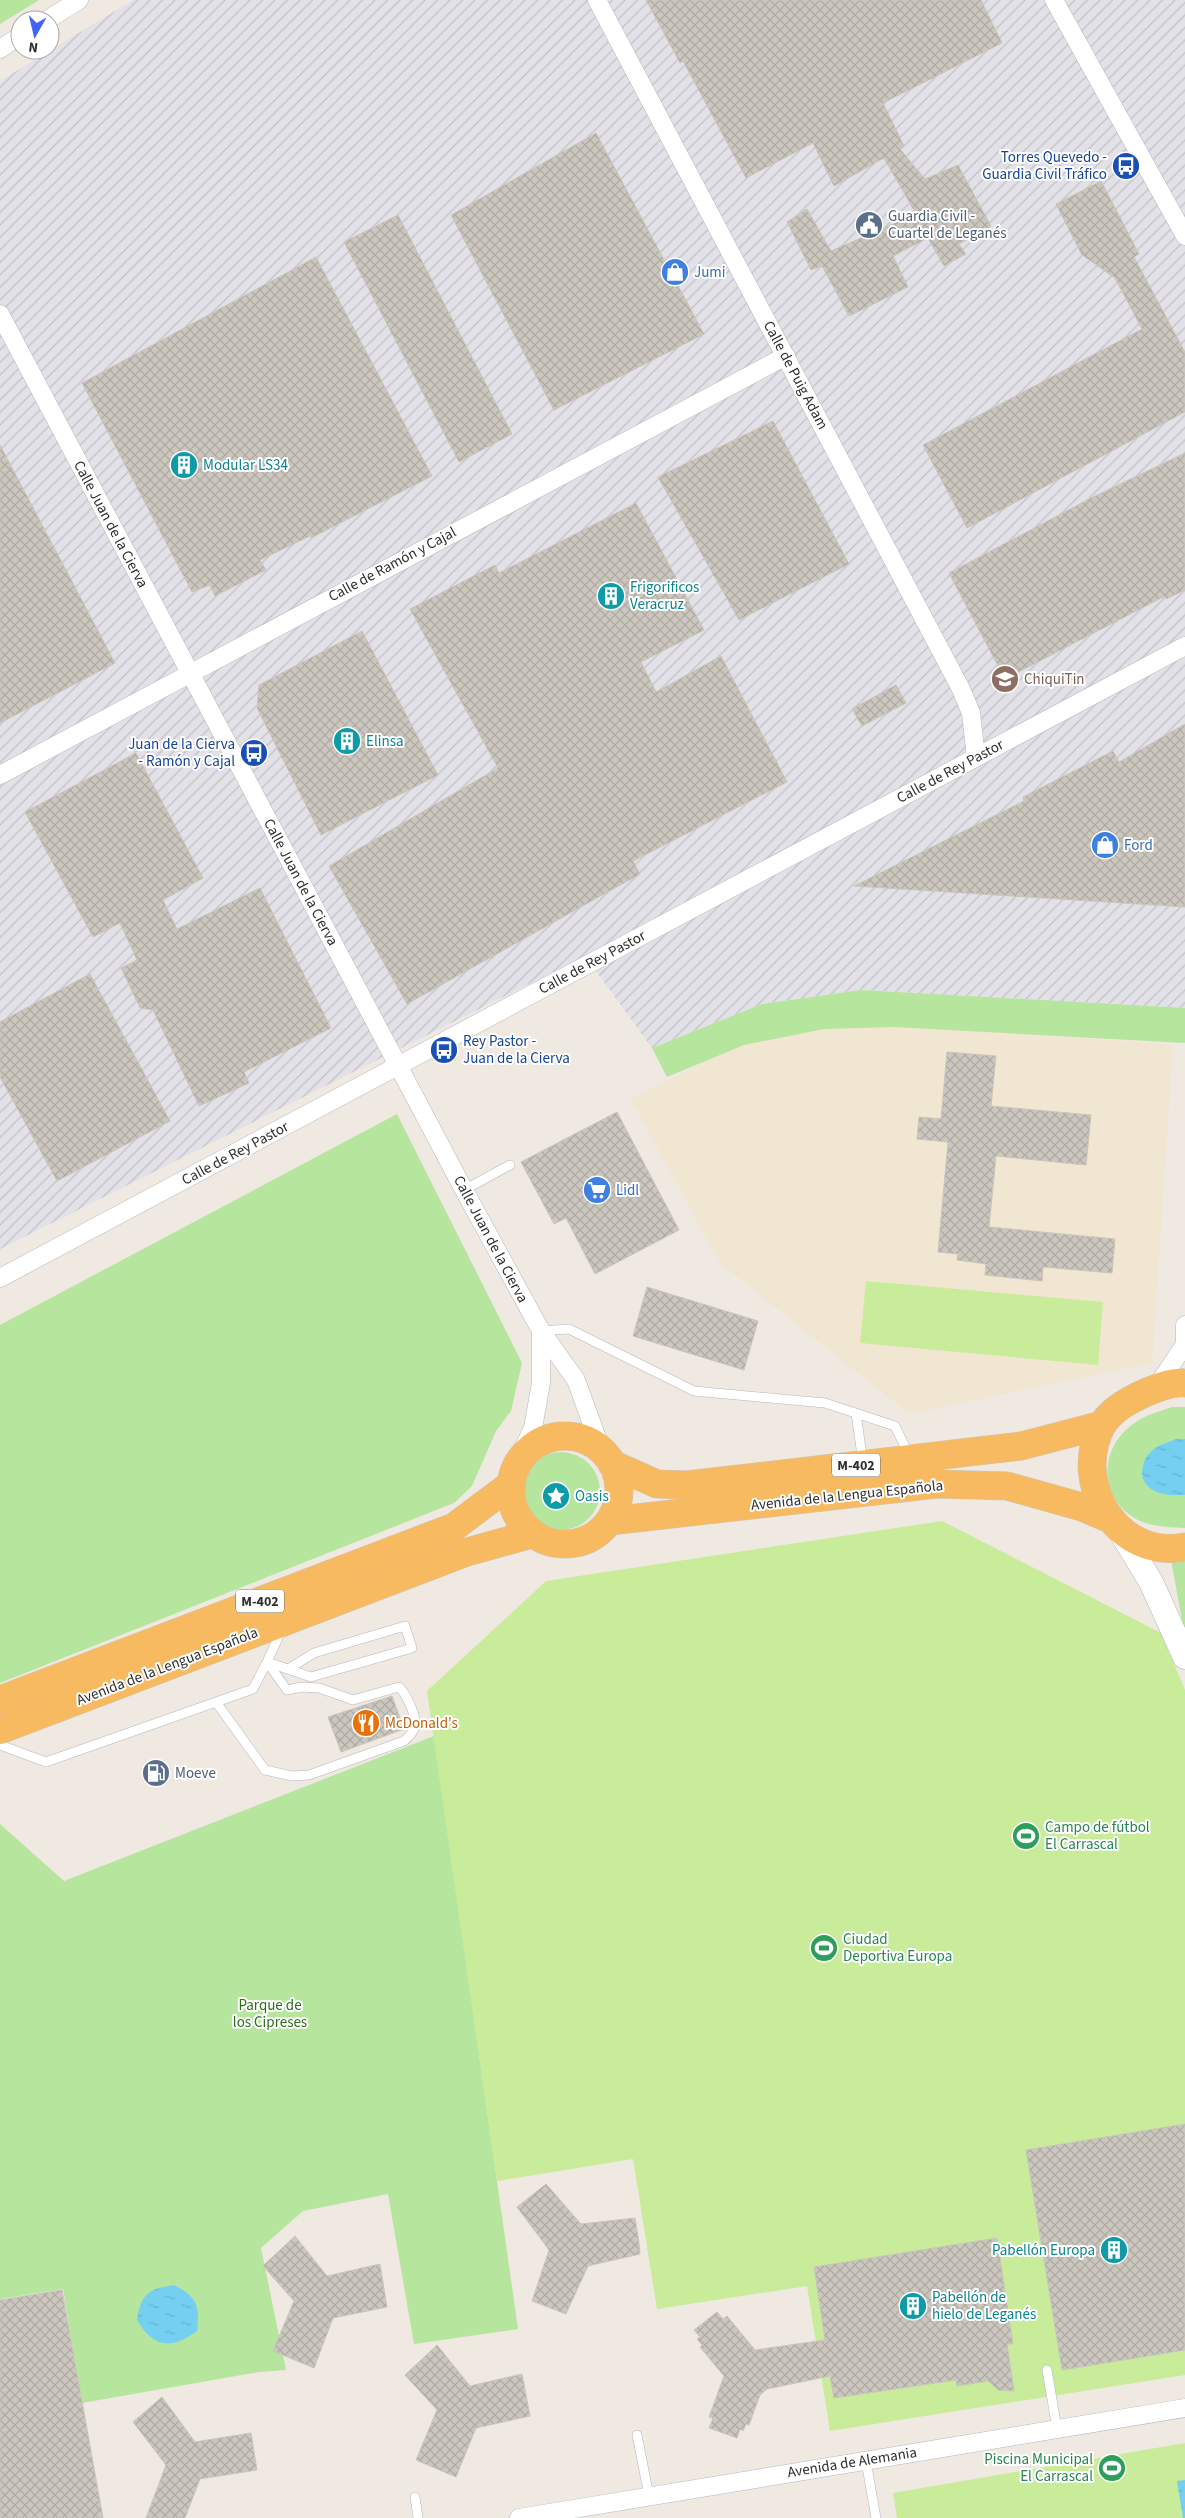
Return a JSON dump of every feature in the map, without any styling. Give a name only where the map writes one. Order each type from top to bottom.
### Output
[{"type":"highway","points":[[1115,1525],[1095,1490],[1092,1474],[1092,1457],[1102,1425],[1114,1412],[1132,1398],[1178,1382],[1185,1383]]},
{"type":"highway","name":"Avenida de la Lengua Española","points":[[607,1456],[657,1484],[687,1485],[910,1457],[1021,1446],[1102,1425]]},
{"type":"highway","name":"M-402","points":[[513,1474],[534,1446],[546,1439],[564,1435],[584,1439],[607,1456]]},
{"type":"highway","points":[[513,1474],[511,1504],[518,1520],[532,1534],[543,1541],[561,1545],[582,1543],[599,1533],[610,1522],[618,1504],[619,1481],[607,1456]]},
{"type":"highway","name":"Avenida de la Lengua Española","points":[[0,1700],[454,1526],[513,1474]]},
{"type":"highway","name":"Avenida de la Lengua Española","points":[[610,1522],[936,1484],[1007,1486],[1082,1507],[1115,1525]]},
{"type":"highway","name":"M-402","points":[[1115,1525],[1149,1546],[1185,1547]]},
{"type":"highway","name":"Avenida de la Lengua Española","points":[[0,1730],[467,1552],[532,1534]]},
{"type":"main road","points":[[1115,1525],[1151,1582],[1185,1657]]},
{"type":"street","points":[[60,12],[79,0]]},
{"type":"street","name":"Calle de Puig Adam","points":[[597,0],[961,689],[971,713],[976,757]]},
{"type":"street","points":[[1054,0],[1185,236]]},
{"type":"street","name":"Calle Juan de la Cierva","points":[[0,314],[464,1190],[541,1331],[576,1380],[607,1456]]},
{"type":"street","name":"Calle de Ramón y Cajal","points":[[0,775],[786,356]]},
{"type":"street","name":"Calle de Rey Pastor","points":[[0,1278],[1185,646]]},
{"type":"street","points":[[1155,1389],[1184,1347],[1185,1325]]},
{"type":"street","points":[[513,1474],[533,1428],[541,1383],[541,1331]]},
{"type":"street","name":"Avenida de Alemania","points":[[530,2517],[1185,2408]]},
{"type":"lane","points":[[464,1190],[510,1166]]},
{"type":"lane","points":[[541,1331],[569,1329],[694,1390],[825,1403],[895,1426],[910,1457]]},
{"type":"lane","points":[[856,1414],[863,1464]]},
{"type":"lane","points":[[0,1745],[46,1762],[253,1689],[286,1620]]},
{"type":"lane","points":[[267,1662],[311,1677],[412,1648],[405,1626],[314,1653],[288,1669]]},
{"type":"lane","points":[[216,1702],[265,1770],[292,1776],[309,1775],[404,1741],[411,1734],[415,1723],[405,1692],[399,1686],[353,1700],[319,1688],[302,1687],[287,1690],[267,1662]]},
{"type":"lane","points":[[1047,2370],[1057,2429]]},
{"type":"lane","points":[[637,2435],[648,2496]]},
{"type":"lane","points":[[866,2461],[876,2518]]},
{"type":"lane","points":[[415,2497],[418,2518]]},
{"type":"shaded area","points":[[133,0],[1185,0],[1185,1008],[861,990],[762,1004],[652,1048],[585,956],[0,1249],[0,81],[34,60],[60,60],[60,44]]},
{"type":"shaded area","points":[[912,1026],[1173,1045],[1152,1363],[909,1414],[720,1263],[631,1099],[743,1043],[823,1028]]},
{"type":"green space","points":[[0,0],[39,0],[23,10],[10,10],[10,18],[0,24]]},
{"type":"green space","points":[[861,990],[1185,1008],[1185,1043],[894,1027],[824,1029],[744,1045],[667,1077],[652,1048],[762,1004]]},
{"type":"green space","points":[[397,1114],[522,1363],[511,1411],[496,1431],[472,1486],[454,1503],[0,1683],[0,1325]]},
{"type":"green space","points":[[866,1281],[1103,1302],[1098,1365],[860,1343]]},
{"type":"green space","points":[[1172,1407],[1185,1407],[1185,1439],[1171,1441],[1160,1446],[1150,1454],[1143,1466],[1173,1496],[1185,1495],[1185,1528],[1154,1525],[1136,1519],[1124,1510],[1109,1486],[1109,1459],[1114,1446],[1122,1434],[1142,1418]]},
{"type":"green space","points":[[553,1452],[569,1452],[583,1458],[594,1469],[600,1483],[600,1499],[594,1513],[583,1524],[569,1530],[553,1530],[539,1524],[528,1513],[522,1499],[522,1483],[528,1469],[539,1458]]},
{"type":"green space","name":"Ciudad Deportiva Europa","points":[[942,1521],[1161,1633],[1185,1690],[1185,2375],[830,2431],[807,2286],[657,2309],[633,2159],[497,2181],[427,1691],[546,1581]]},
{"type":"green space","points":[[1185,1551],[1185,1637],[1170,1554]]},
{"type":"green space","name":"Parque de los Cipreses","points":[[434,1736],[518,2329],[414,2344],[388,2194],[303,2211],[261,2248],[286,2370],[259,2372],[82,2403],[63,2289],[0,2299],[0,1824],[64,1881]]},
{"type":"green space","name":"Piscina Municipal El Carrascal","points":[[1185,2443],[1185,2518],[897,2518],[893,2493]]},
{"type":"water","points":[[1176,1439],[1185,1439],[1185,1495],[1158,1492],[1146,1485],[1143,1479],[1142,1472],[1147,1456],[1155,1448]]},
{"type":"water","points":[[174,2285],[188,2294],[195,2303],[198,2315],[197,2331],[179,2341],[164,2343],[150,2336],[137,2320],[141,2304],[147,2294],[158,2288]]},
{"type":"water","points":[[1185,2480],[1185,2518],[1183,2518],[1177,2481]]},
{"type":"building","points":[[646,0],[981,0],[1002,43],[883,103],[904,146],[900,149],[925,179],[958,165],[991,226],[959,244],[966,254],[944,266],[928,238],[893,256],[908,287],[849,316],[822,266],[811,270],[787,222],[807,209],[831,251],[916,214],[884,158],[834,186],[813,143],[746,178],[683,61],[680,63]]},
{"type":"building","points":[[596,133],[704,334],[554,410],[451,215]]},
{"type":"building","points":[[1101,181],[1139,254],[1134,257],[1185,352],[1185,412],[967,528],[923,445],[1142,329],[1115,278],[1082,255],[1056,204]]},
{"type":"building","points":[[398,215],[512,434],[459,462],[344,242]]},
{"type":"building","points":[[316,257],[432,476],[311,538],[310,536],[260,560],[266,570],[215,596],[210,585],[192,592],[82,383]]},
{"type":"building","points":[[773,421],[849,564],[739,620],[658,477]]},
{"type":"building","points":[[0,445],[115,663],[0,723]]},
{"type":"building","points":[[1185,453],[1185,590],[1166,599],[1165,596],[1005,679],[949,573],[1093,497]]},
{"type":"building","points":[[636,503],[704,630],[641,662],[656,692],[721,656],[787,782],[633,861],[640,874],[407,1004],[329,866],[498,768],[410,609],[495,565],[499,573]]},
{"type":"building","name":"Elinsa","points":[[362,631],[438,775],[321,835],[257,708],[259,685]]},
{"type":"building","points":[[896,685],[906,703],[862,726],[852,709]]},
{"type":"building","points":[[1185,724],[1185,907],[854,886],[1024,801],[1023,797],[1113,751],[1119,762]]},
{"type":"building","points":[[136,753],[203,878],[163,900],[177,929],[260,888],[331,1028],[244,1072],[249,1083],[199,1106],[153,1010],[140,1008],[121,968],[137,960],[120,923],[93,937],[25,812]]},
{"type":"building","points":[[90,974],[170,1121],[57,1181],[0,1077],[0,1022]]},
{"type":"building","points":[[947,1052],[996,1056],[991,1106],[1091,1115],[1086,1165],[996,1156],[989,1227],[1115,1239],[1112,1273],[1043,1267],[1042,1281],[985,1275],[986,1264],[957,1260],[958,1254],[938,1252],[948,1142],[917,1139],[919,1117],[941,1119]]},
{"type":"building","name":"Lidl","points":[[617,1112],[679,1230],[595,1274],[566,1218],[554,1224],[521,1162]]},
{"type":"building","points":[[647,1287],[758,1321],[744,1370],[633,1336]]},
{"type":"building","name":"McDonald's","points":[[392,1696],[404,1729],[341,1752],[328,1717]]},
{"type":"building","name":"Pabellón Europa","points":[[1185,2124],[1185,2350],[1062,2370],[1026,2150]]},
{"type":"building","points":[[546,2184],[581,2224],[635,2218],[639,2243],[640,2254],[588,2266],[566,2314],[532,2301],[549,2250],[517,2207]]},
{"type":"building","points":[[295,2236],[327,2276],[380,2264],[387,2307],[333,2318],[314,2368],[273,2351],[294,2301],[263,2266]]},
{"type":"building","name":"Pabellón de hielo de Leganés","points":[[997,2238],[1013,2344],[1007,2344],[1014,2391],[998,2390],[988,2381],[957,2386],[956,2380],[834,2398],[830,2376],[767,2389],[760,2395],[749,2425],[746,2424],[743,2431],[740,2429],[737,2438],[709,2428],[713,2418],[709,2417],[724,2376],[700,2347],[702,2345],[697,2339],[700,2337],[694,2330],[717,2312],[723,2319],[727,2316],[755,2350],[825,2340],[814,2267]]},
{"type":"building","points":[[62,2290],[103,2518],[0,2518],[0,2300]]},
{"type":"building","points":[[437,2345],[470,2386],[522,2374],[530,2416],[476,2428],[456,2477],[416,2460],[437,2410],[405,2375]]},
{"type":"building","points":[[162,2397],[195,2442],[251,2433],[257,2470],[200,2479],[185,2518],[146,2518],[166,2465],[133,2422]]},
{"type":"place","name":"Torres Quevedo - Guardia Civil Tráfico","points":[[1126,166]]},
{"type":"place","name":"Guardia Civil - Cuartel de Leganés","points":[[869,225]]},
{"type":"place","name":"Jumi","points":[[675,272]]},
{"type":"place","name":"Modular LS34","points":[[184,465]]},
{"type":"place","name":"Frigorificos Veracruz","points":[[611,596]]},
{"type":"place","name":"ChiquiTin","points":[[1005,679]]},
{"type":"place","name":"Elinsa","points":[[347,741]]},
{"type":"place","name":"Juan de la Cierva - Ramón y Cajal","points":[[254,753]]},
{"type":"place","name":"Ford","points":[[1105,845]]},
{"type":"place","name":"Rey Pastor - Juan de la Cierva","points":[[444,1050]]},
{"type":"place","name":"Lidl","points":[[597,1190]]},
{"type":"place","name":"Oasis","points":[[556,1496]]},
{"type":"place","name":"McDonald's","points":[[366,1723]]},
{"type":"place","name":"Moeve","points":[[156,1773]]},
{"type":"place","name":"Campo de fútbol El Carrascal","points":[[1026,1836]]},
{"type":"place","name":"Ciudad Deportiva Europa","points":[[824,1948]]},
{"type":"place","name":"Pabellón Europa","points":[[1114,2250]]},
{"type":"place","name":"Pabellón de hielo de Leganés","points":[[913,2306]]},
{"type":"place","name":"Piscina Municipal El Carrascal","points":[[1112,2468]]}]
